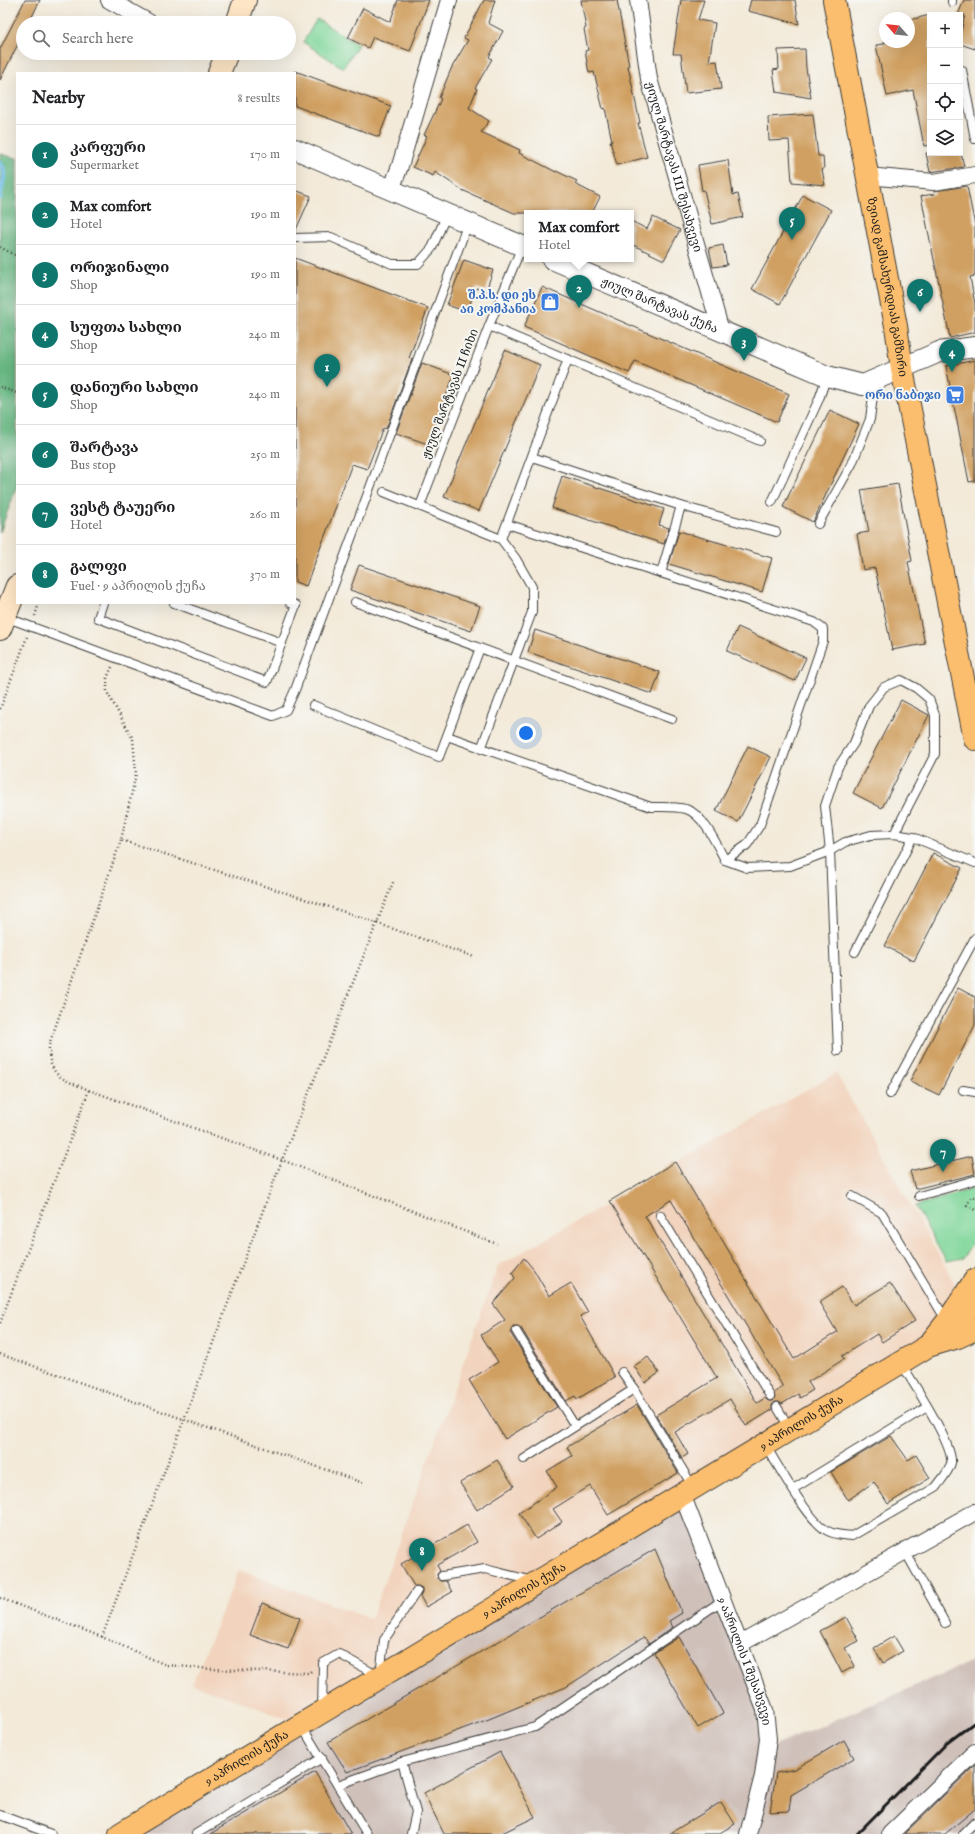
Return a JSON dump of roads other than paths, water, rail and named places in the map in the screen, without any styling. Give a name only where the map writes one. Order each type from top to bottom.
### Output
[{"type":"main road","points":[[239,16],[245,0]]},
{"type":"main road","name":"ზვიად გამსახურდიას გამზირი","points":[[834,0],[896,326],[902,369],[975,739]]},
{"type":"main road","points":[[2,623],[16,588]]},
{"type":"main road","points":[[960,1331],[975,1280]]},
{"type":"main road","points":[[960,1331],[975,1305]]},
{"type":"main road","name":"9 აპრილის ქუჩა","points":[[120,1834],[901,1362],[928,1346],[960,1331]]},
{"type":"street","points":[[109,0],[127,5],[141,16]]},
{"type":"street","points":[[390,190],[400,166],[449,0]]},
{"type":"street","name":"ჟიულ შარტავას III შესახვევი","points":[[638,0],[649,79],[721,331]]},
{"type":"street","points":[[296,150],[524,247]]},
{"type":"street","points":[[867,176],[934,182],[975,175]]},
{"type":"street","name":"ჟიულ შარტავას ქუჩა","points":[[559,262],[827,376],[863,385],[939,352],[975,347]]},
{"type":"street","name":"9 აპრილის I შესახვევი","points":[[688,1491],[723,1600],[765,1710],[768,1739],[761,1783],[748,1834]]},
{"type":"street","points":[[740,1644],[975,1512]]},
{"type":"street","points":[[890,1834],[975,1752]]},
{"type":"lane","points":[[963,75],[975,139]]},
{"type":"lane","points":[[296,238],[331,237],[392,264],[418,264],[432,248],[447,214]]},
{"type":"lane","points":[[2,623],[30,627],[273,716],[286,710],[295,690],[468,224]]},
{"type":"lane","name":"ჟიულ შარტავას II ჩიხი","points":[[420,506],[489,326],[524,247]]},
{"type":"lane","points":[[489,326],[760,441]]},
{"type":"lane","points":[[501,539],[568,359]]},
{"type":"lane","points":[[772,502],[819,399],[827,376]]},
{"type":"lane","points":[[818,524],[852,464],[863,438],[870,418],[875,380]]},
{"type":"lane","points":[[532,456],[682,506],[776,532]]},
{"type":"lane","points":[[384,492],[501,539],[516,559],[532,587],[532,612],[482,749]]},
{"type":"lane","points":[[661,573],[682,506]]},
{"type":"lane","points":[[507,524],[814,622],[823,629],[823,640],[760,825],[747,845],[725,860]]},
{"type":"lane","points":[[355,602],[672,719]]},
{"type":"lane","points":[[103,604],[98,618],[267,682],[296,605],[293,604]]},
{"type":"lane","points":[[177,604],[282,643]]},
{"type":"lane","points":[[314,705],[439,757],[480,648]]},
{"type":"lane","points":[[838,1051],[830,851],[825,806],[838,767],[854,743],[869,706],[884,687],[901,680],[916,688],[929,699],[935,715],[935,754],[894,834]]},
{"type":"lane","points":[[447,736],[651,807],[670,807],[687,810],[696,816],[710,834],[725,860],[747,868],[790,866],[830,851],[845,842],[871,835],[894,834],[914,837],[975,863]]},
{"type":"lane","points":[[855,952],[914,837]]},
{"type":"lane","points":[[890,1094],[975,938]]},
{"type":"lane","points":[[963,1090],[975,1092]]},
{"type":"lane","points":[[919,1196],[975,1180]]},
{"type":"lane","points":[[852,1196],[882,1213],[960,1331]]},
{"type":"lane","points":[[660,1215],[770,1396]]},
{"type":"lane","points":[[516,1331],[575,1426]]},
{"type":"lane","points":[[765,1444],[812,1518],[826,1530],[841,1535],[852,1536],[936,1487],[951,1463],[949,1449],[901,1362]]},
{"type":"lane","points":[[622,1372],[634,1389],[688,1491]]},
{"type":"lane","points":[[524,1458],[634,1389]]},
{"type":"lane","points":[[777,1407],[790,1429]]},
{"type":"lane","points":[[793,1489],[926,1407]]},
{"type":"lane","points":[[905,1551],[945,1622]]},
{"type":"lane","points":[[442,1576],[485,1569],[537,1582]]},
{"type":"lane","points":[[322,1712],[323,1663],[339,1654],[380,1677],[384,1640],[417,1591]]},
{"type":"lane","points":[[338,1785],[402,1762],[535,1727],[723,1600]]},
{"type":"lane","points":[[301,1724],[366,1834]]},
{"type":"lane","points":[[196,1834],[322,1758]]},
{"type":"lane","points":[[402,1762],[416,1812],[410,1834]]},
{"type":"lane","points":[[0,1815],[51,1834]]},
{"type":"lane","points":[[963,1834],[975,1822]]},
{"type":"waterway","points":[[0,162],[5,172],[0,198]]},
{"type":"railway","points":[[857,1834],[947,1743],[975,1722]]},
{"type":"place","name":"დანიური სახლი","points":[[792,240]]},
{"type":"place","name":"შ.პ.ს. დი ეს აი კომპანია","points":[[550,302]]},
{"type":"place","name":"Max comfort","points":[[579,308]]},
{"type":"place","name":"შარტავა","points":[[920,312]]},
{"type":"place","name":"ორიჯინალი","points":[[744,361]]},
{"type":"place","name":"სუფთა სახლი","points":[[952,372]]},
{"type":"place","name":"კარფური","points":[[327,387]]},
{"type":"place","name":"ორი ნაბიჯი","points":[[955,395]]},
{"type":"place","name":"ვესტ ტაუერი","points":[[943,1172]]},
{"type":"place","name":"გალფი","points":[[422,1571]]}]
